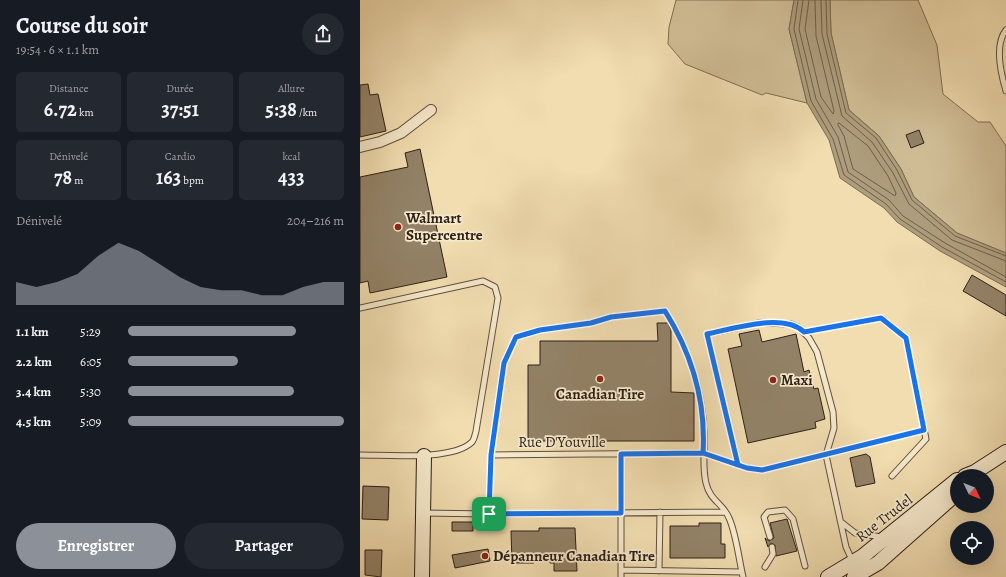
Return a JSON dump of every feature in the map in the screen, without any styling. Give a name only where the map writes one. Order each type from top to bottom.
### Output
[{"type":"main road","points":[[980,469],[1006,452]]},
{"type":"main road","points":[[422,577],[424,456]]},
{"type":"main road","name":"Rue Trudel","points":[[859,574],[887,538],[950,486]]},
{"type":"main road","name":"Rue Trudel","points":[[828,577],[859,574],[878,563],[950,499]]},
{"type":"street","points":[[360,147],[380,142],[402,133],[431,110]]},
{"type":"lane","points":[[1006,30],[1001,38],[999,50],[1006,91]]},
{"type":"lane","points":[[360,308],[483,281],[495,287],[498,298],[476,431],[473,441],[456,452],[424,456],[360,455]]},
{"type":"lane","points":[[489,514],[491,455],[504,363],[516,337],[540,330],[591,323],[611,317],[665,311],[679,333],[696,380],[704,434],[703,453],[706,482],[711,497],[726,512],[729,518],[742,575],[621,570]]},
{"type":"lane","points":[[804,332],[881,318],[906,338],[926,439],[892,476]]},
{"type":"lane","points":[[738,465],[707,334],[759,323],[791,324],[804,332],[817,352],[833,412],[834,428],[826,455],[846,547],[859,574]]},
{"type":"lane","name":"Rue D'Youville","points":[[491,455],[703,453],[755,470],[762,470],[924,430]]},
{"type":"lane","points":[[621,454],[621,577]]},
{"type":"lane","points":[[770,537],[764,517],[768,512],[785,510],[793,519],[805,566]]},
{"type":"lane","points":[[659,571],[660,512]]},
{"type":"lane","points":[[422,513],[489,514],[726,512]]},
{"type":"lane","points":[[841,522],[855,533],[887,538]]},
{"type":"lane","points":[[765,566],[773,554],[772,547]]},
{"type":"shaded area","points":[[676,0],[794,0],[789,29],[807,103],[766,93],[762,95],[685,64],[668,44],[669,27]]},
{"type":"shaded area","points":[[830,0],[918,0],[937,45],[943,94],[978,122],[990,122],[1006,146],[1006,253],[957,233],[914,197],[901,169],[879,136],[849,110],[831,33]]},
{"type":"water","points":[[794,0],[830,0],[831,33],[849,110],[879,136],[901,169],[914,197],[957,233],[1006,253],[1006,287],[940,251],[897,222],[884,208],[840,178],[829,140],[807,103],[789,29]]},
{"type":"building","points":[[368,84],[370,95],[378,94],[386,131],[360,137],[360,85]]},
{"type":"building","points":[[919,130],[924,143],[911,148],[906,135]]},
{"type":"building","name":"Walmart Supercentre","points":[[420,149],[447,277],[370,293],[368,281],[360,283],[360,177],[408,167],[405,153]]},
{"type":"building","points":[[972,275],[1006,295],[1006,316],[963,291]]},
{"type":"building","name":"Canadian Tire","points":[[657,323],[668,323],[671,330],[671,392],[694,393],[694,441],[528,441],[528,365],[540,365],[540,341],[658,341]]},
{"type":"building","name":"Maxi","points":[[759,330],[762,342],[796,334],[804,372],[809,370],[814,389],[818,388],[825,419],[815,422],[816,428],[748,443],[728,349],[742,346],[739,334]]},
{"type":"building","points":[[866,454],[870,457],[875,483],[856,487],[850,458]]},
{"type":"building","points":[[363,486],[389,487],[388,520],[362,519]]},
{"type":"building","points":[[787,519],[797,551],[776,556],[775,545],[771,543],[768,547],[765,538],[769,541],[774,538],[770,523]]},
{"type":"building","points":[[452,522],[473,522],[473,531],[452,531]]},
{"type":"building","points":[[699,523],[721,523],[721,544],[725,544],[725,558],[670,558],[670,526],[699,526]]},
{"type":"building","points":[[539,528],[575,528],[577,571],[554,571],[554,563],[550,563],[550,559],[534,559],[534,563],[512,563],[511,531],[539,531]]},
{"type":"building","points":[[488,549],[490,561],[455,568],[452,555]]},
{"type":"building","points":[[365,550],[382,550],[381,577],[365,575]]},
{"type":"place","name":"Walmart Supercentre","points":[[398,227]]},
{"type":"place","name":"Canadian Tire","points":[[600,379]]},
{"type":"place","name":"Maxi","points":[[773,380]]},
{"type":"place","name":"Dépanneur Canadian Tire","points":[[485,556]]},
{"type":"route","points":[[489,514],[491,455],[504,363],[516,337],[540,330],[591,323],[611,317],[665,311],[679,333],[698,387],[704,434],[703,453],[738,465],[707,334],[759,323],[791,324],[804,332],[881,318],[906,338],[924,430],[762,470],[747,468],[703,453],[621,454],[621,513],[489,514]]}]
